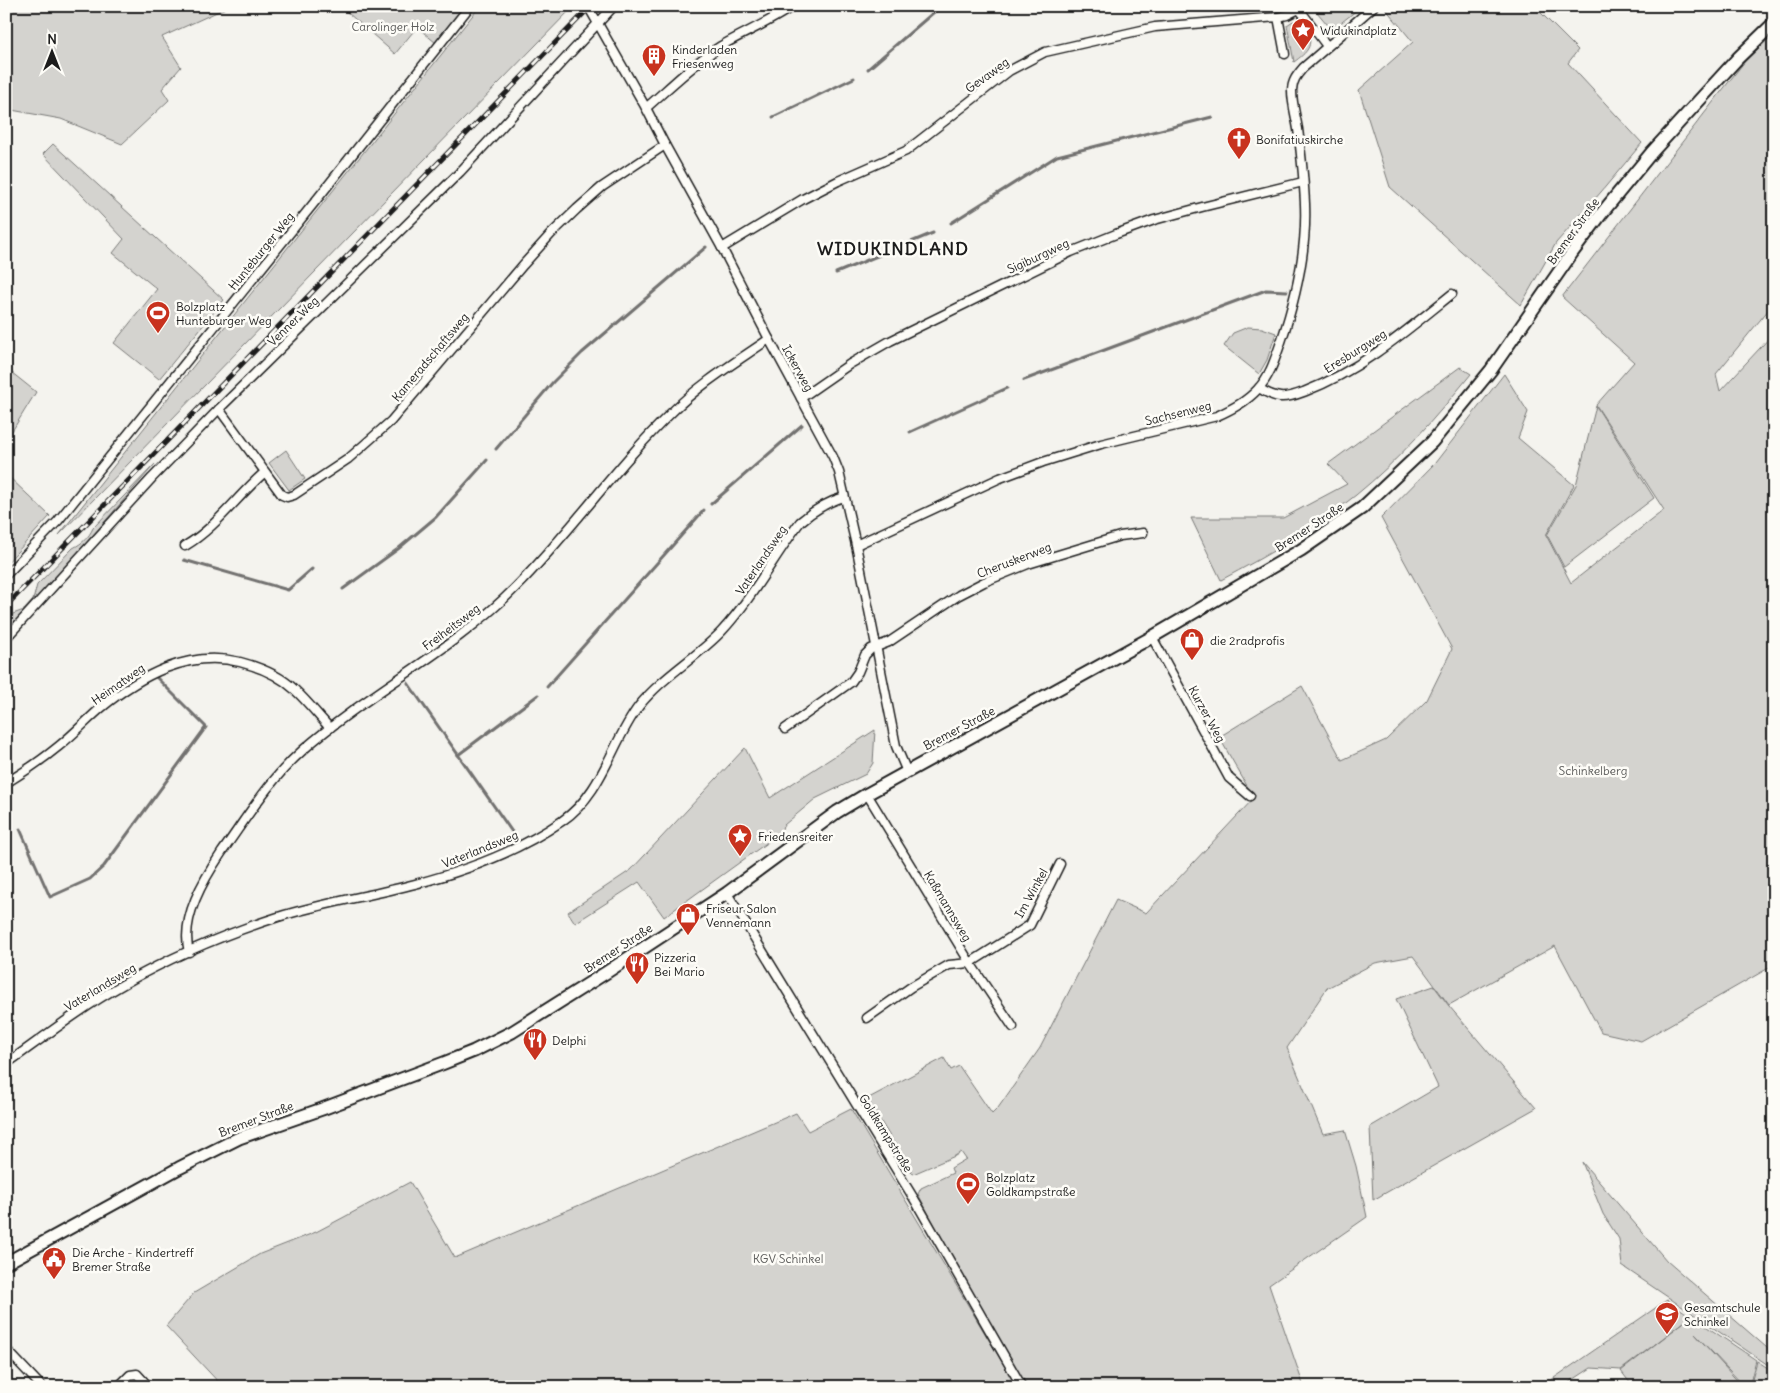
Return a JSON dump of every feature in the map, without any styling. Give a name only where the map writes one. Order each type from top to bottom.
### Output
[{"type":"main road","name":"Bremer Straße","points":[[6,1263],[179,1168],[239,1138],[322,1110],[474,1051],[512,1032],[608,972],[727,893],[837,812],[1152,636],[1301,550],[1332,530],[1362,508],[1432,442],[1491,370],[1602,213],[1652,152],[1738,58],[1774,23]]},
{"type":"street","name":"Hunteburger Weg","points":[[6,575],[58,521],[470,6]]},
{"type":"street","name":"Ickerweg","points":[[588,6],[646,108],[833,457],[839,472],[856,544],[896,746],[907,772]]},
{"type":"street","name":"Venner Weg","points":[[6,638],[98,535],[219,409],[460,172],[614,6]]},
{"type":"street","points":[[646,108],[692,67],[721,47],[778,17],[792,6]]},
{"type":"street","points":[[1298,8],[1327,46],[1374,6]]},
{"type":"street","name":"Gevaweg","points":[[722,248],[812,194],[906,151],[1010,71],[1045,52],[1155,28],[1278,17],[1287,15],[1298,8]]},
{"type":"street","points":[[1278,17],[1285,54]]},
{"type":"street","name":"Sachsenweg","points":[[856,544],[1026,468],[1100,444],[1217,416],[1247,400],[1259,388],[1269,373],[1276,357],[1289,318],[1300,275],[1304,244],[1303,182],[1292,91],[1294,77],[1327,46]]},
{"type":"street","name":"Kameradschaftsweg","points":[[219,409],[282,495],[287,497],[294,496],[348,459],[391,420],[551,234],[602,187],[665,145]]},
{"type":"street","name":"Sigiburgweg","points":[[801,398],[850,364],[890,341],[1071,252],[1154,220],[1303,182]]},
{"type":"street","name":"Eresburgweg","points":[[1259,388],[1269,394],[1286,397],[1323,385],[1389,345],[1452,294]]},
{"type":"street","name":"Freiheitsweg","points":[[188,952],[186,933],[197,892],[206,875],[258,800],[281,772],[301,751],[330,728],[463,634],[488,614],[516,587],[672,412],[724,369],[769,339]]},
{"type":"street","points":[[185,546],[199,538],[265,472]]},
{"type":"street","name":"Vaterlandsweg","points":[[6,1064],[74,1015],[122,985],[188,952],[242,929],[281,916],[329,902],[415,884],[450,874],[517,847],[564,821],[578,808],[596,786],[630,720],[641,704],[725,627],[742,608],[800,522],[828,502],[844,497]]},
{"type":"street","name":"Cheruskerweg","points":[[877,646],[889,642],[959,595],[1005,573],[1120,536],[1143,533]]},
{"type":"street","name":"Kurzer Weg","points":[[1152,636],[1230,778],[1250,796]]},
{"type":"street","points":[[785,729],[851,682],[858,672],[865,655],[877,646]]},
{"type":"street","name":"Heimatweg","points":[[6,783],[60,746],[101,708],[142,679],[164,668],[190,661],[212,659],[256,666],[274,675],[294,689],[330,728]]},
{"type":"street","name":"Kaßmannsweg","points":[[867,794],[970,963],[1014,1027]]},
{"type":"street","name":"Im Winkel","points":[[970,963],[1030,925],[1060,864]]},
{"type":"street","name":"Goldkampstraße","points":[[727,893],[916,1202],[1022,1387]]},
{"type":"street","points":[[867,1018],[911,987],[949,964],[970,963]]},
{"type":"street","points":[[6,1349],[42,1387]]},
{"type":"street","points":[[118,1387],[130,1375],[136,1374],[148,1387]]},
{"type":"green space","points":[[6,6],[230,6],[162,37],[181,67],[162,89],[169,100],[122,144],[61,119],[6,109]]},
{"type":"green space","name":"Carolinger Holz","points":[[340,6],[464,6],[436,43],[417,27],[395,54]]},
{"type":"green space","points":[[480,6],[572,6],[572,8],[59,535]]},
{"type":"green space","points":[[1312,6],[1362,6],[1332,30]]},
{"type":"green space","points":[[1388,6],[1534,6],[1578,50],[1568,63],[1642,143],[1556,243],[1521,305],[1390,187],[1359,90],[1413,42],[1385,8]]},
{"type":"green space","points":[[1293,21],[1302,27],[1310,40],[1306,52],[1294,62],[1287,25]]},
{"type":"green space","name":"Schinkelberg","points":[[1774,34],[1774,303],[1716,374],[1720,391],[1774,333],[1774,965],[1641,1041],[1601,1032],[1555,946],[1449,1005],[1413,956],[1375,963],[1327,988],[1287,1048],[1323,1134],[1345,1130],[1356,1166],[1367,1217],[1269,1285],[1304,1387],[1025,1387],[918,1194],[921,1188],[953,1173],[951,1168],[966,1159],[961,1152],[913,1174],[867,1099],[944,1058],[951,1070],[959,1066],[992,1114],[998,1108],[1040,1048],[1116,900],[1146,913],[1254,798],[1219,737],[1302,686],[1342,760],[1386,740],[1427,700],[1452,649],[1381,518],[1435,463],[1504,374],[1528,412],[1518,438],[1574,485],[1546,535],[1571,583],[1664,510],[1596,405],[1634,362],[1562,297],[1745,61]]},
{"type":"green space","points":[[53,144],[224,300],[159,379],[114,343],[157,289],[113,253],[124,239],[43,154]]},
{"type":"green space","points":[[1248,327],[1262,328],[1276,333],[1267,360],[1259,374],[1224,346],[1233,333]]},
{"type":"green space","points":[[1460,367],[1471,374],[1416,438],[1372,482],[1307,530],[1221,580],[1191,518],[1283,518],[1347,484],[1328,464]]},
{"type":"green space","points":[[6,368],[36,392],[6,441]]},
{"type":"green space","points":[[1596,406],[1654,498],[1564,567],[1547,535],[1576,485]]},
{"type":"green space","points":[[286,450],[305,479],[289,490],[269,463]]},
{"type":"green space","points":[[155,464],[25,613],[6,632],[6,618],[24,610],[33,600],[37,585],[73,548],[85,540],[93,528]]},
{"type":"green space","points":[[6,474],[50,516],[6,564]]},
{"type":"green space","points":[[875,730],[873,763],[866,774],[815,799],[784,825],[779,834],[664,917],[639,882],[575,923],[568,912],[631,870],[745,748],[770,798]]},
{"type":"green space","points":[[1434,986],[1536,1108],[1373,1200],[1370,1127],[1438,1087],[1396,999]]},
{"type":"green space","name":"KGV Schinkel","points":[[851,1109],[1017,1387],[223,1387],[166,1326],[194,1293],[260,1254],[316,1232],[410,1182],[455,1258],[796,1113],[808,1131]]},
{"type":"green space","points":[[1582,1162],[1667,1261],[1774,1354],[1774,1369],[1622,1266],[1619,1239],[1603,1214]]},
{"type":"green space","name":"Gesamtschule Schinkel","points":[[1667,1300],[1756,1360],[1749,1387],[1745,1387],[1695,1334],[1743,1387],[1633,1387],[1621,1371],[1684,1322],[1621,1370],[1591,1368],[1562,1387],[1541,1387]]},
{"type":"green space","points":[[1757,1361],[1774,1372],[1774,1387],[1750,1387]]},
{"type":"waterway","points":[[868,69],[941,6]]},
{"type":"waterway","points":[[773,117],[854,78]]},
{"type":"waterway","points":[[951,223],[1057,156],[1212,117]]},
{"type":"waterway","points":[[836,273],[933,233]]},
{"type":"waterway","points":[[496,449],[553,382],[582,353],[706,247]]},
{"type":"waterway","points":[[1024,380],[1266,290],[1287,291]]},
{"type":"waterway","points":[[910,432],[1007,388]]},
{"type":"waterway","points":[[711,504],[802,425]]},
{"type":"waterway","points":[[343,589],[398,549],[436,517],[487,460]]},
{"type":"waterway","points":[[547,687],[704,510]]},
{"type":"waterway","points":[[184,560],[288,590],[312,569]]},
{"type":"waterway","points":[[20,829],[50,897],[90,879],[104,866],[206,727],[157,678]]},
{"type":"waterway","points":[[408,683],[517,839]]},
{"type":"waterway","points":[[458,755],[538,695]]},
{"type":"railway","points":[[6,606],[591,6]]},
{"type":"place","name":"Widukindplatz","points":[[1303,51]]},
{"type":"place","name":"Kinderladen Friesenweg","points":[[654,77]]},
{"type":"place","name":"Bonifatiuskirche","points":[[1239,160]]},
{"type":"place","name":"Bolzplatz Hunteburger Weg","points":[[158,334]]},
{"type":"place","name":"die 2radprofis","points":[[1192,661]]},
{"type":"place","name":"Friedensreiter","points":[[740,857]]},
{"type":"place","name":"Friseur Salon Vennemann","points":[[688,936]]},
{"type":"place","name":"Pizzeria Bei Mario","points":[[637,985]]},
{"type":"place","name":"Delphi","points":[[535,1061]]},
{"type":"place","name":"Bolzplatz Goldkampstraße","points":[[968,1205]]},
{"type":"place","name":"Die Arche - Kindertreff Bremer Straße","points":[[54,1280]]},
{"type":"place","name":"Gesamtschule Schinkel","points":[[1667,1335]]},
{"type":"district","name":"WIDUKINDLAND","points":[[893,248]]}]
